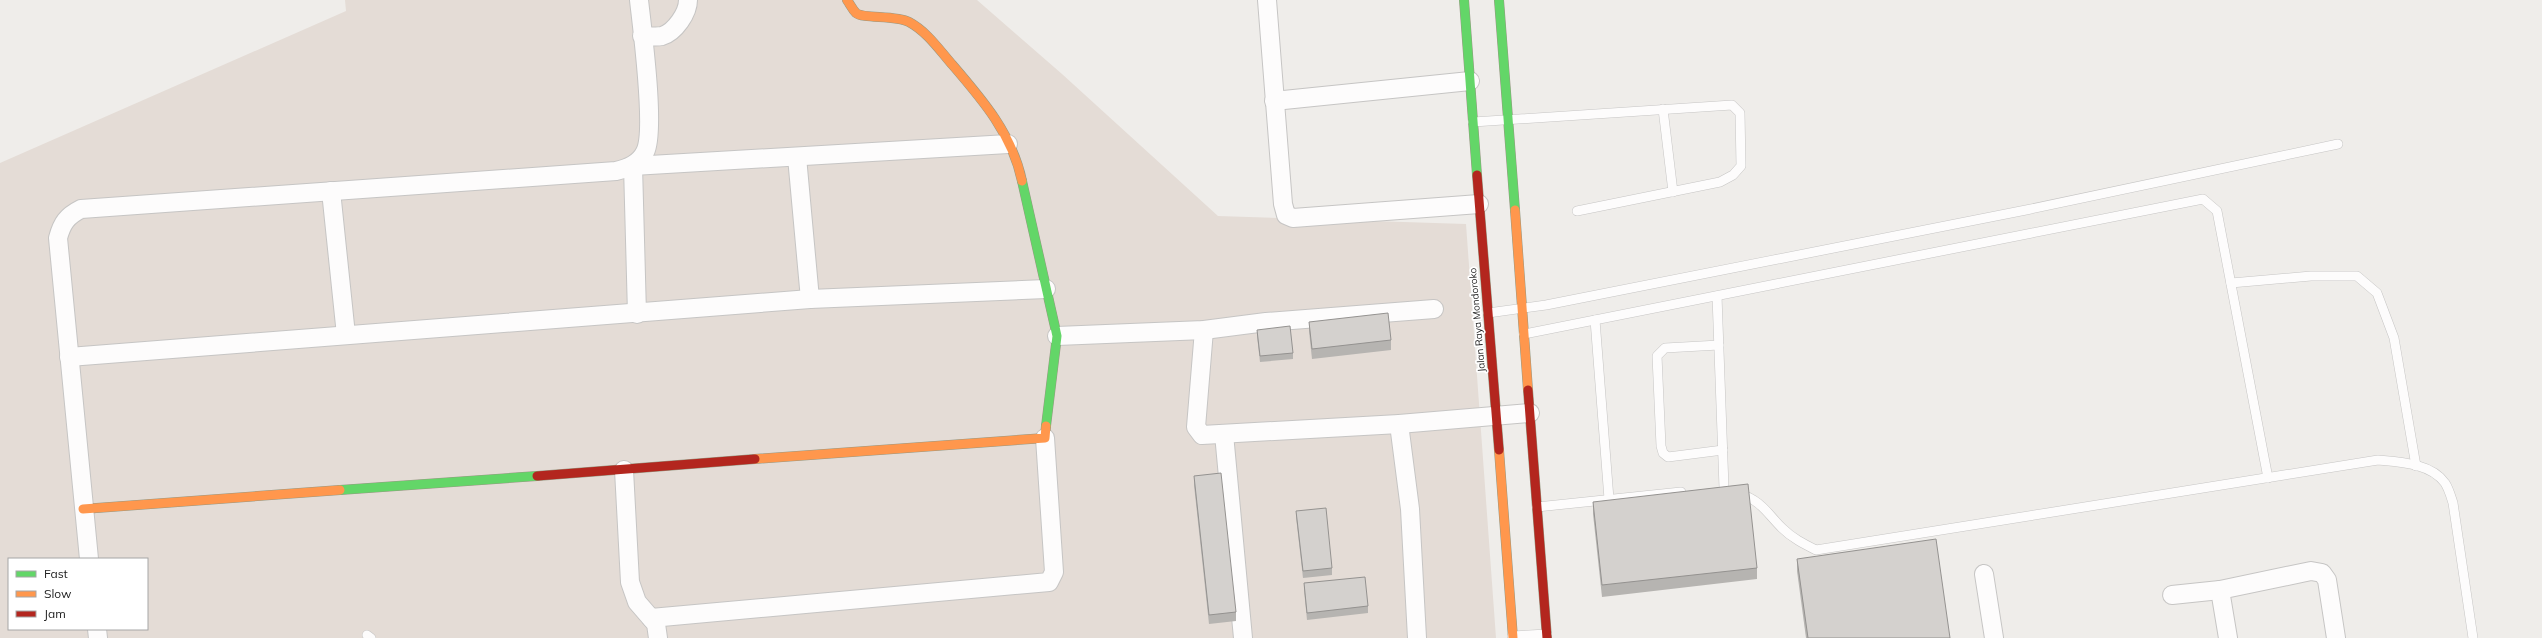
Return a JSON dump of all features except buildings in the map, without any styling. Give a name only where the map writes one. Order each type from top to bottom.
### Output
[{"type":"main road","points":[[83,509],[1045,438],[1057,336],[1020,171],[1008,144],[991,110],[927,35],[909,22],[891,16],[863,16],[856,13],[847,0]]},
{"type":"main road","name":"Jalan Raya Mondoroko","points":[[1464,0],[1513,637]]},
{"type":"main road","points":[[1499,0],[1508,120],[1512,227],[1522,309],[1537,507],[1550,637]]},
{"type":"main road","points":[[1481,229],[1495,228]]},
{"type":"street","points":[[637,314],[633,166],[646,152],[650,126],[640,0]]},
{"type":"street","points":[[642,36],[663,36],[672,29],[685,13],[688,0]]},
{"type":"street","points":[[1267,0],[1283,210],[1293,218],[1479,204]]},
{"type":"street","points":[[1274,101],[1470,81]]},
{"type":"street","points":[[89,558],[58,238],[62,224],[69,215],[81,209],[616,171],[633,166],[1008,144]]},
{"type":"street","points":[[797,157],[810,299]]},
{"type":"street","points":[[331,191],[346,335]]},
{"type":"street","points":[[69,356],[637,314],[810,299],[1046,289]]},
{"type":"street","points":[[1057,336],[1204,330],[1266,322],[1434,309]]},
{"type":"street","points":[[1204,330],[1196,427],[1202,435],[1398,424],[1530,413]]},
{"type":"street","points":[[1398,424],[1410,510],[1417,638]]},
{"type":"street","points":[[1224,434],[1243,638]]},
{"type":"street","points":[[651,618],[1048,582],[1054,572],[1045,438]]},
{"type":"street","points":[[624,470],[630,582],[637,602],[656,624],[658,638]]},
{"type":"street","points":[[2172,595],[2220,590],[2317,571],[2327,580],[2336,638]]},
{"type":"street","points":[[1984,574],[1994,638]]},
{"type":"street","points":[[2220,590],[2228,638]]},
{"type":"lane","points":[[1473,122],[1732,105],[1740,113],[1742,128],[1741,166],[1733,175],[1720,182],[1577,210]]},
{"type":"lane","points":[[1663,109],[1673,192]]},
{"type":"lane","points":[[1488,313],[1522,309],[2026,210],[2338,144]]},
{"type":"lane","points":[[1524,334],[2203,199],[2217,211],[2268,478]]},
{"type":"lane","points":[[2231,283],[2311,276],[2357,276],[2377,293],[2394,338],[2416,466]]},
{"type":"lane","points":[[1717,296],[1723,450],[1720,489],[1752,498],[1763,506],[1794,538],[1816,550],[2378,460],[2399,462],[2432,470],[2445,483],[2453,504],[2473,638]]},
{"type":"lane","points":[[1595,320],[1609,499]]},
{"type":"lane","points":[[1719,345],[1665,348],[1657,356],[1663,453],[1668,457],[1723,450]]},
{"type":"lane","points":[[1537,507],[1693,491]]},
{"type":"lane","points":[[1513,637],[1550,637]]},
{"type":"shaded area","points":[[345,0],[977,0],[1062,74],[1218,216],[1466,224],[1496,638],[0,638],[0,163],[346,11]]},
{"type":"traffic: fast","points":[[1464,0],[1477,175]]},
{"type":"traffic: fast","points":[[1499,0],[1515,210]]},
{"type":"traffic: fast","points":[[1022,181],[1057,336],[1046,426]]},
{"type":"traffic: fast","points":[[340,490],[537,476]]},
{"type":"traffic: slow","points":[[847,0],[856,13],[860,15],[896,18],[909,22],[921,30],[931,40],[973,89],[994,117],[1011,147],[1022,181]]},
{"type":"traffic: slow","points":[[1515,210],[1528,390]]},
{"type":"traffic: slow","points":[[755,459],[1045,438],[1046,426]]},
{"type":"traffic: slow","points":[[1499,450],[1513,638]]},
{"type":"traffic: slow","points":[[83,509],[340,490]]},
{"type":"traffic: jam","points":[[1477,175],[1499,450]]},
{"type":"traffic: jam","points":[[1528,390],[1547,638]]},
{"type":"traffic: jam","points":[[537,476],[755,459]]}]
